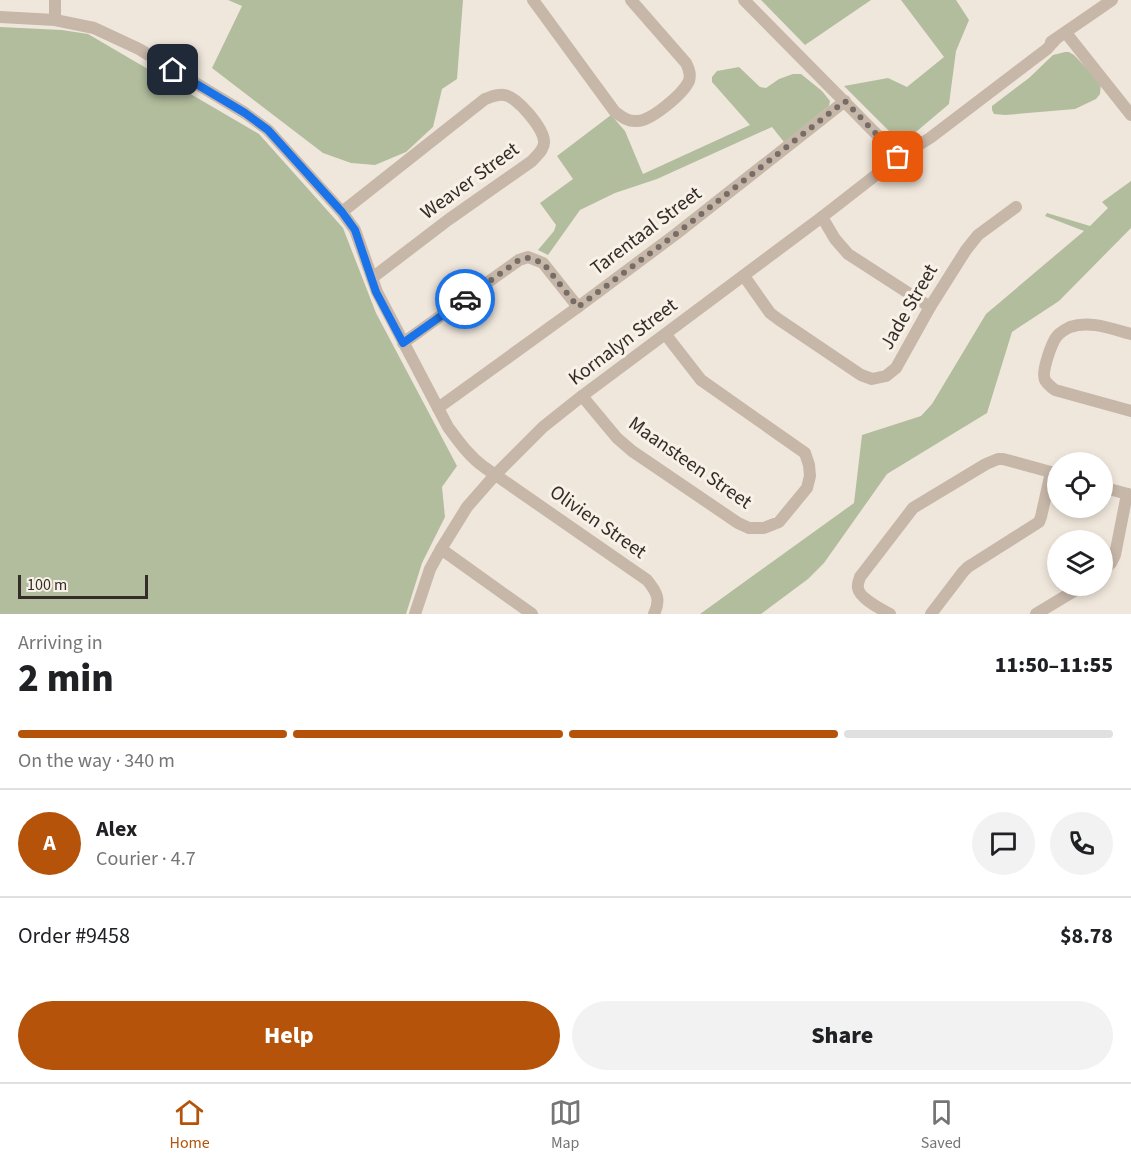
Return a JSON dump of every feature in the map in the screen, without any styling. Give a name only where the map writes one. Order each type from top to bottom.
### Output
[{"type":"street","points":[[55,0],[55,20]]},
{"type":"street","points":[[533,0],[615,112],[626,120],[638,121],[647,119],[669,103],[681,92],[690,75],[686,63],[631,0]]},
{"type":"street","points":[[744,0],[898,157]]},
{"type":"street","name":"Kornalyn Street","points":[[415,614],[430,569],[467,507],[543,427],[822,218],[898,157],[939,132],[1061,36],[1112,0]]},
{"type":"street","name":"Olivien Street","points":[[0,17],[55,20],[94,28],[140,49],[245,113],[268,130],[342,212],[355,230],[376,292],[448,427],[468,454],[647,580],[655,590],[658,604],[654,614]]},
{"type":"street","points":[[1061,36],[1131,115]]},
{"type":"street","name":"Weaver Street","points":[[342,212],[485,99],[494,95],[502,94],[512,97],[525,108],[541,132],[544,142],[541,151],[532,161],[448,220],[372,278]]},
{"type":"street","name":"Tarentaal Street","points":[[438,408],[676,234],[845,101]]},
{"type":"street","name":"Jade Street","points":[[744,276],[770,313],[778,319],[861,375],[872,379],[886,376],[896,369],[930,307],[966,250],[978,235],[1016,207]]},
{"type":"street","points":[[822,218],[848,254],[930,307]]},
{"type":"street","points":[[403,343],[519,260],[528,258],[543,263],[578,307]]},
{"type":"street","points":[[1131,334],[1097,325],[1083,324],[1069,328],[1053,342],[1043,374],[1049,386],[1055,390],[1131,411]]},
{"type":"street","name":"Maansteen Street","points":[[582,396],[616,438],[738,523],[749,528],[764,528],[779,522],[807,488],[810,476],[805,453],[701,380],[666,335]]},
{"type":"street","points":[[890,614],[862,597],[858,582],[913,508],[993,461],[1003,459],[1047,471]]},
{"type":"street","points":[[1113,490],[1129,495],[1113,558]]},
{"type":"street","points":[[931,614],[968,567],[1039,522],[1047,497]]},
{"type":"street","points":[[441,549],[532,614]]},
{"type":"street","points":[[1036,614],[1066,596]]},
{"type":"green space","points":[[228,0],[463,0],[457,79],[442,89],[433,127],[406,152],[375,165],[351,163],[323,153],[212,68],[242,6]]},
{"type":"green space","points":[[761,0],[871,0],[805,45]]},
{"type":"green space","points":[[901,0],[956,0],[969,20],[956,51],[949,104],[910,137],[894,136],[844,86],[888,78],[907,87],[944,57]]},
{"type":"green space","points":[[0,27],[62,30],[88,34],[259,134],[343,228],[376,313],[457,466],[442,487],[445,517],[422,563],[406,614],[0,614]]},
{"type":"green space","points":[[1065,52],[1074,55],[1101,83],[1100,94],[1096,99],[1075,109],[994,114],[992,106],[1029,78],[1053,55]]},
{"type":"green space","points":[[739,67],[760,87],[766,88],[779,79],[801,74],[822,91],[830,101],[829,106],[784,142],[772,127],[657,179],[615,193],[580,210],[548,255],[538,250],[554,231],[556,225],[540,203],[573,179],[557,156],[611,115],[625,131],[643,174],[750,125],[712,82],[712,77],[717,71]]},
{"type":"green space","points":[[1131,181],[1131,228],[1059,301],[1012,332],[987,413],[887,474],[824,563],[808,579],[761,614],[700,614],[854,503],[862,435],[921,416],[932,404],[986,314],[1084,231],[1045,216],[1047,213],[1090,226],[1108,208],[1102,202]]},
{"type":"way so far","points":[[465,299],[519,260],[528,258],[543,263],[578,307],[676,234],[845,101],[898,157]]},
{"type":"route","points":[[173,70],[245,113],[268,130],[342,212],[355,230],[376,292],[403,343],[465,299]]}]
